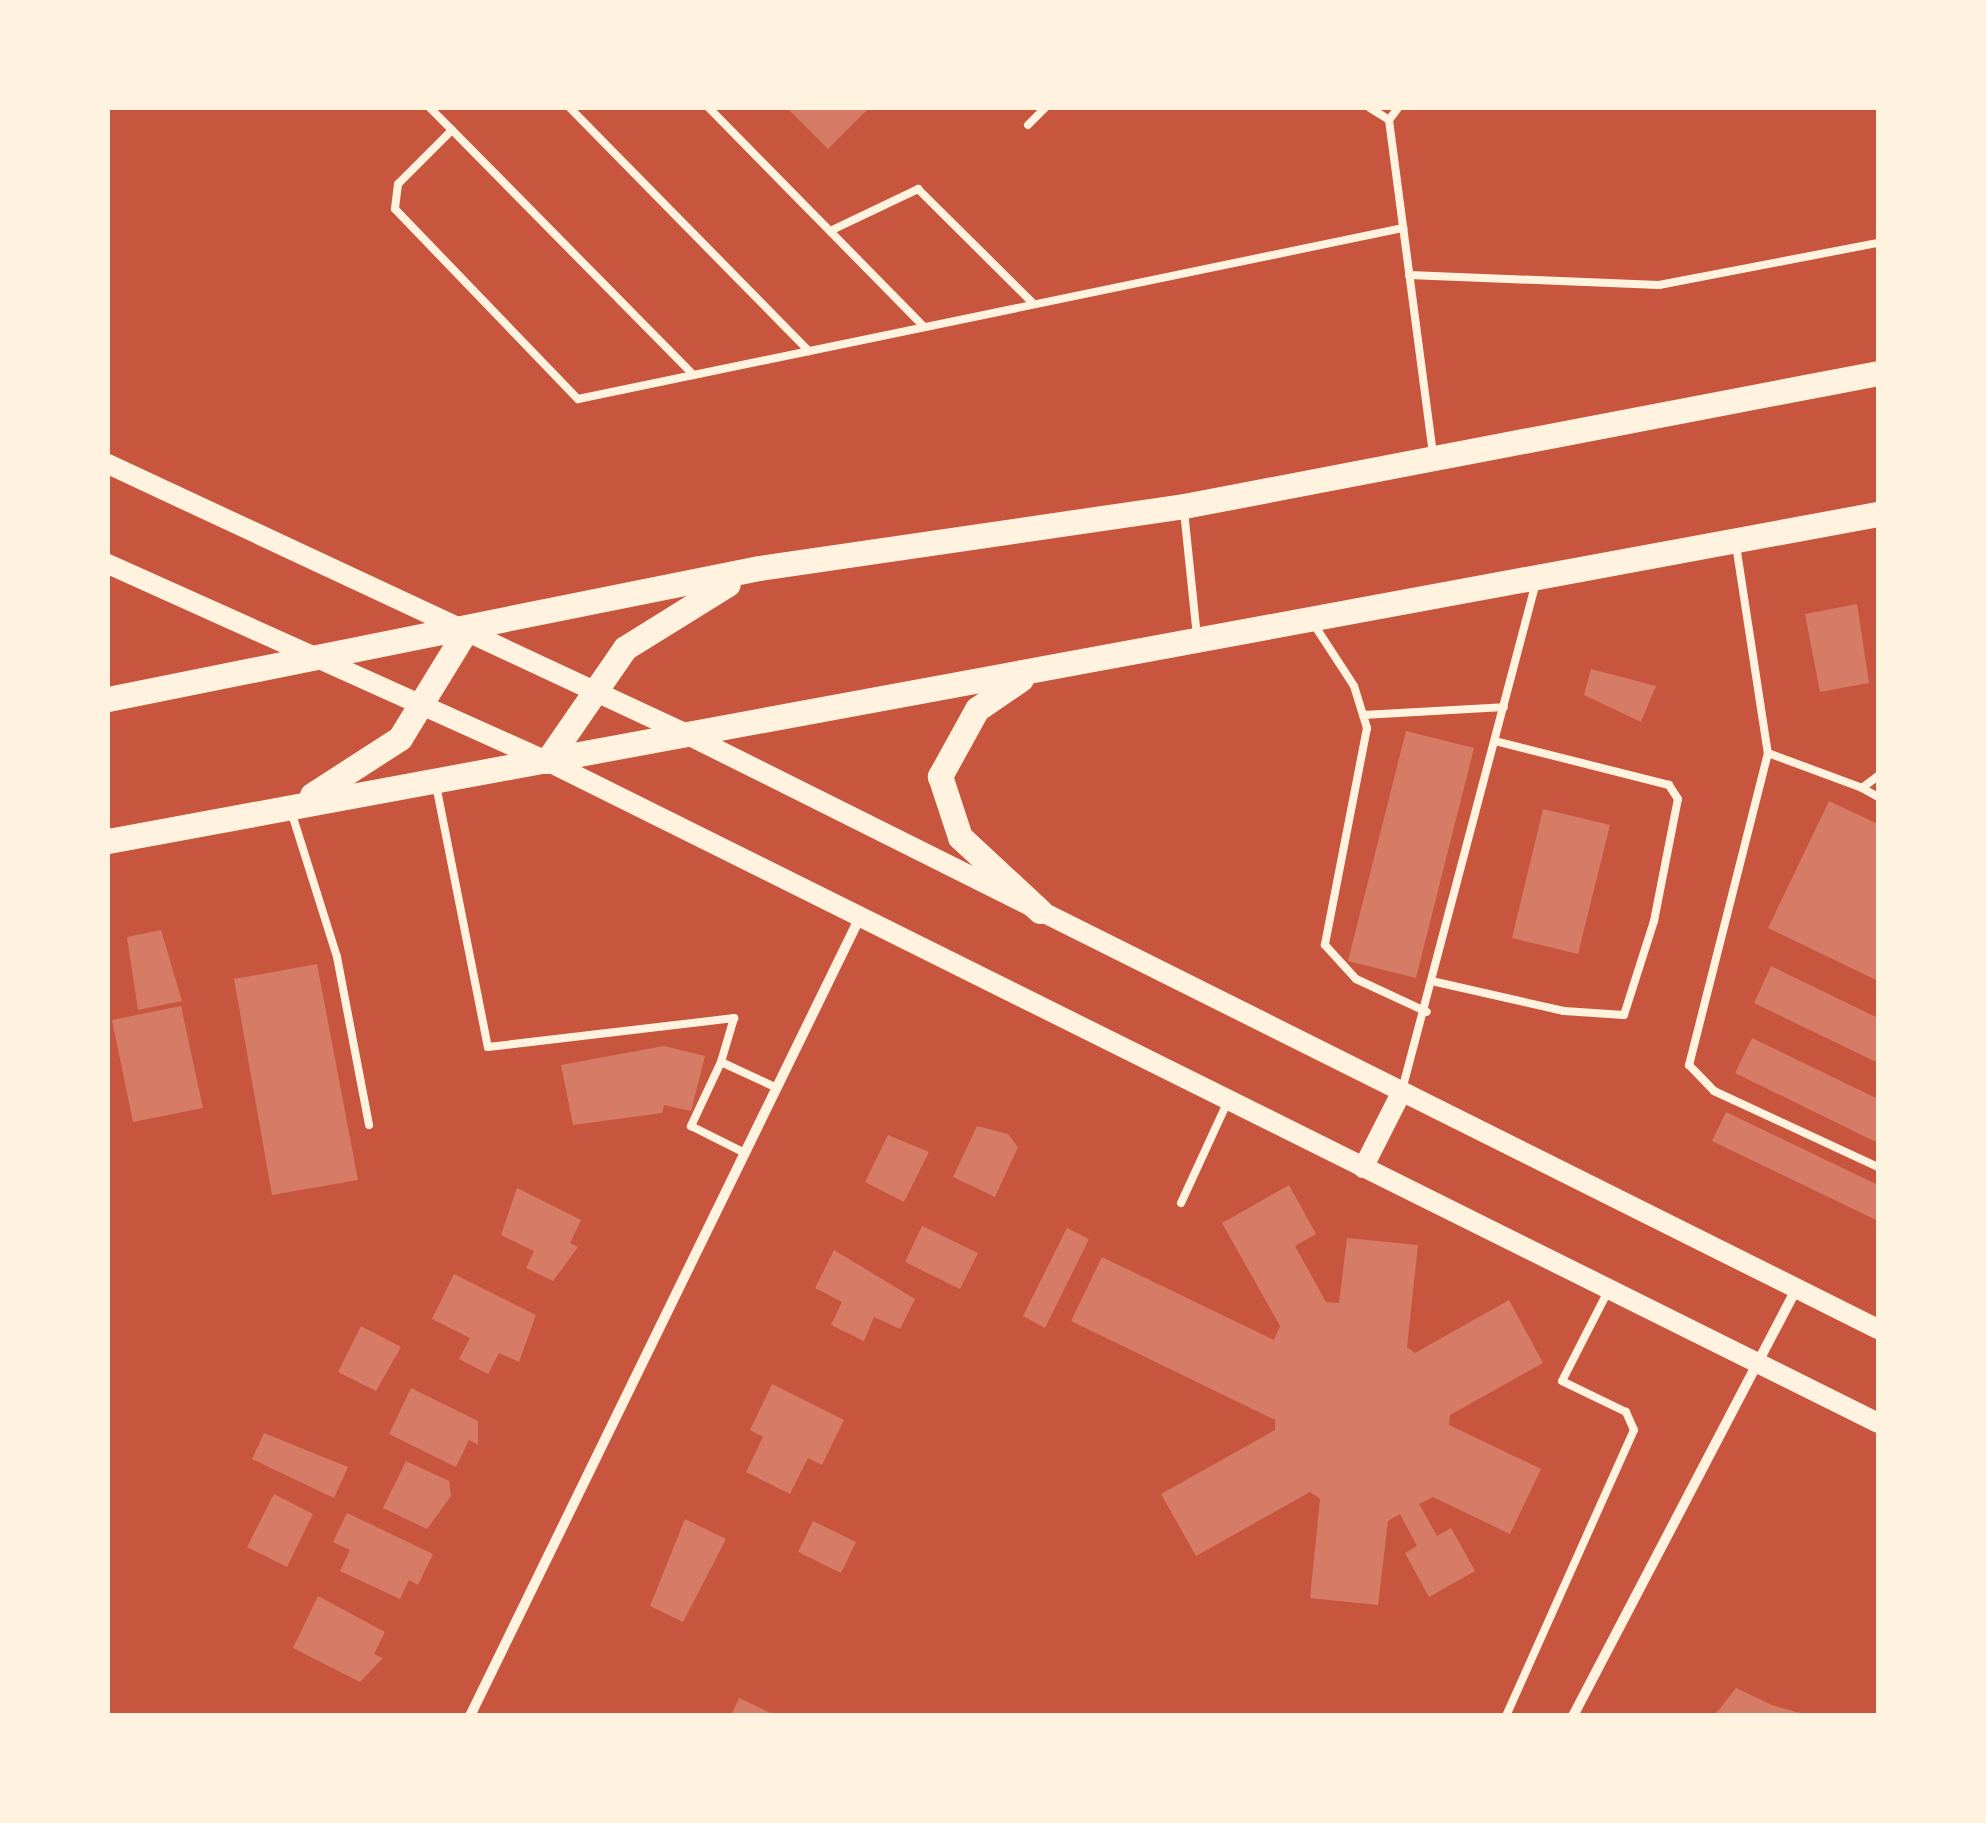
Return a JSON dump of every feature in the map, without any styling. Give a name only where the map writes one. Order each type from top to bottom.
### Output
[{"type":"main road","points":[[108,699],[318,656],[464,632],[759,568],[1184,506],[1878,372]]},
{"type":"main road","points":[[108,464],[680,731],[1878,1329]]},
{"type":"main road","points":[[108,842],[547,761],[680,731],[1032,672],[1878,514]]},
{"type":"main road","points":[[108,564],[547,761],[1878,1423]]},
{"type":"main road","points":[[547,761],[592,691],[657,620],[759,568]]},
{"type":"main road","points":[[290,807],[367,765],[426,705],[464,632]]},
{"type":"main road","points":[[1032,672],[977,709],[940,776],[960,837],[1040,911]]},
{"type":"main road","points":[[1363,1168],[1401,1093]]},
{"type":"street","points":[[470,1716],[861,916]]},
{"type":"street","points":[[1572,1716],[1760,1366],[1797,1287]]},
{"type":"lane","points":[[430,108],[694,375]]},
{"type":"lane","points":[[570,108],[809,351]]},
{"type":"lane","points":[[709,108],[924,327]]},
{"type":"lane","points":[[1028,125],[1045,108]]},
{"type":"lane","points":[[1370,108],[1389,120]]},
{"type":"lane","points":[[1398,108],[1389,120],[1434,460]]},
{"type":"lane","points":[[452,130],[398,184],[395,209],[578,399],[1403,228]]},
{"type":"lane","points":[[830,231],[918,189],[1034,304]]},
{"type":"lane","points":[[1410,275],[1659,285],[1878,242]]},
{"type":"lane","points":[[1184,506],[1198,640]]},
{"type":"lane","points":[[1735,541],[1768,752],[1689,1065],[1714,1091],[1878,1167]]},
{"type":"lane","points":[[1401,1093],[1436,982],[1537,578]]},
{"type":"lane","points":[[1311,619],[1363,715],[1326,945],[1356,979],[1427,1012]]},
{"type":"lane","points":[[1363,715],[1504,707]]},
{"type":"lane","points":[[1436,982],[1564,1011],[1624,1014],[1654,921],[1678,799],[1669,785],[1495,741]]},
{"type":"lane","points":[[1768,752],[1878,797]]},
{"type":"lane","points":[[1862,788],[1878,776]]},
{"type":"lane","points":[[435,781],[488,1047],[734,1018],[721,1062],[691,1126],[745,1153]]},
{"type":"lane","points":[[290,807],[337,957],[369,1125]]},
{"type":"lane","points":[[721,1062],[777,1088]]},
{"type":"lane","points":[[1181,1203],[1228,1098]]},
{"type":"lane","points":[[1506,1716],[1634,1430],[1626,1412],[1562,1381],[1608,1291]]},
{"type":"building","points":[[787,108],[869,108],[828,149]]},
{"type":"building","points":[[1857,604],[1869,683],[1820,692],[1805,614]]},
{"type":"building","points":[[1591,669],[1656,686],[1641,722],[1584,695]]},
{"type":"building","points":[[1406,731],[1474,748],[1416,978],[1348,961]]},
{"type":"building","points":[[1829,801],[1878,824],[1878,981],[1768,928]]},
{"type":"building","points":[[1543,809],[1610,825],[1578,954],[1512,938]]},
{"type":"building","points":[[161,930],[182,1001],[138,1010],[127,937]]},
{"type":"building","points":[[317,964],[358,1180],[272,1195],[234,979]]},
{"type":"building","points":[[1771,966],[1878,1018],[1878,1063],[1754,1003]]},
{"type":"building","points":[[181,1006],[203,1108],[133,1122],[112,1020]]},
{"type":"building","points":[[1752,1038],[1878,1099],[1878,1143],[1735,1073]]},
{"type":"building","points":[[664,1046],[705,1056],[691,1111],[664,1105],[662,1113],[573,1125],[561,1065]]},
{"type":"building","points":[[1726,1112],[1878,1185],[1878,1221],[1712,1141]]},
{"type":"building","points":[[977,1126],[1008,1134],[1018,1147],[995,1197],[953,1177]]},
{"type":"building","points":[[888,1135],[929,1152],[904,1202],[865,1182]]},
{"type":"building","points":[[1289,1185],[1316,1234],[1295,1246],[1326,1302],[1339,1303],[1347,1238],[1418,1245],[1407,1347],[1415,1353],[1509,1300],[1543,1363],[1450,1415],[1449,1425],[1541,1469],[1510,1534],[1433,1497],[1419,1504],[1437,1536],[1451,1528],[1475,1571],[1429,1597],[1405,1553],[1417,1546],[1400,1514],[1388,1521],[1378,1605],[1310,1598],[1320,1499],[1310,1492],[1196,1556],[1161,1494],[1275,1430],[1275,1420],[1071,1321],[1102,1257],[1274,1340],[1280,1326],[1222,1223]]},
{"type":"building","points":[[517,1188],[581,1220],[570,1243],[578,1247],[553,1281],[526,1268],[534,1251],[501,1235]]},
{"type":"building","points":[[922,1226],[978,1253],[960,1289],[905,1262]]},
{"type":"building","points":[[1067,1228],[1089,1239],[1045,1328],[1023,1316]]},
{"type":"building","points":[[834,1250],[915,1299],[900,1329],[874,1317],[864,1341],[831,1325],[842,1302],[815,1288]]},
{"type":"building","points":[[454,1274],[536,1315],[519,1362],[499,1353],[488,1374],[459,1359],[470,1338],[432,1319]]},
{"type":"building","points":[[361,1326],[401,1347],[376,1391],[338,1372]]},
{"type":"building","points":[[772,1384],[844,1420],[822,1465],[808,1458],[790,1494],[746,1472],[763,1437],[750,1430]]},
{"type":"building","points":[[411,1388],[478,1421],[478,1445],[469,1440],[456,1467],[389,1434]]},
{"type":"building","points":[[264,1433],[348,1467],[334,1498],[252,1459]]},
{"type":"building","points":[[406,1461],[449,1481],[451,1496],[427,1529],[383,1508]]},
{"type":"building","points":[[274,1494],[313,1514],[287,1567],[247,1547]]},
{"type":"building","points":[[347,1513],[433,1554],[418,1585],[409,1580],[400,1599],[340,1571],[350,1550],[333,1542]]},
{"type":"building","points":[[685,1519],[726,1539],[683,1622],[650,1606]]},
{"type":"building","points":[[813,1521],[856,1542],[841,1573],[798,1552]]},
{"type":"building","points":[[318,1596],[385,1632],[374,1654],[383,1658],[360,1682],[293,1648]]},
{"type":"building","points":[[1736,1688],[1772,1705],[1800,1713],[1714,1716]]},
{"type":"building","points":[[739,1698],[777,1716],[731,1716]]}]
